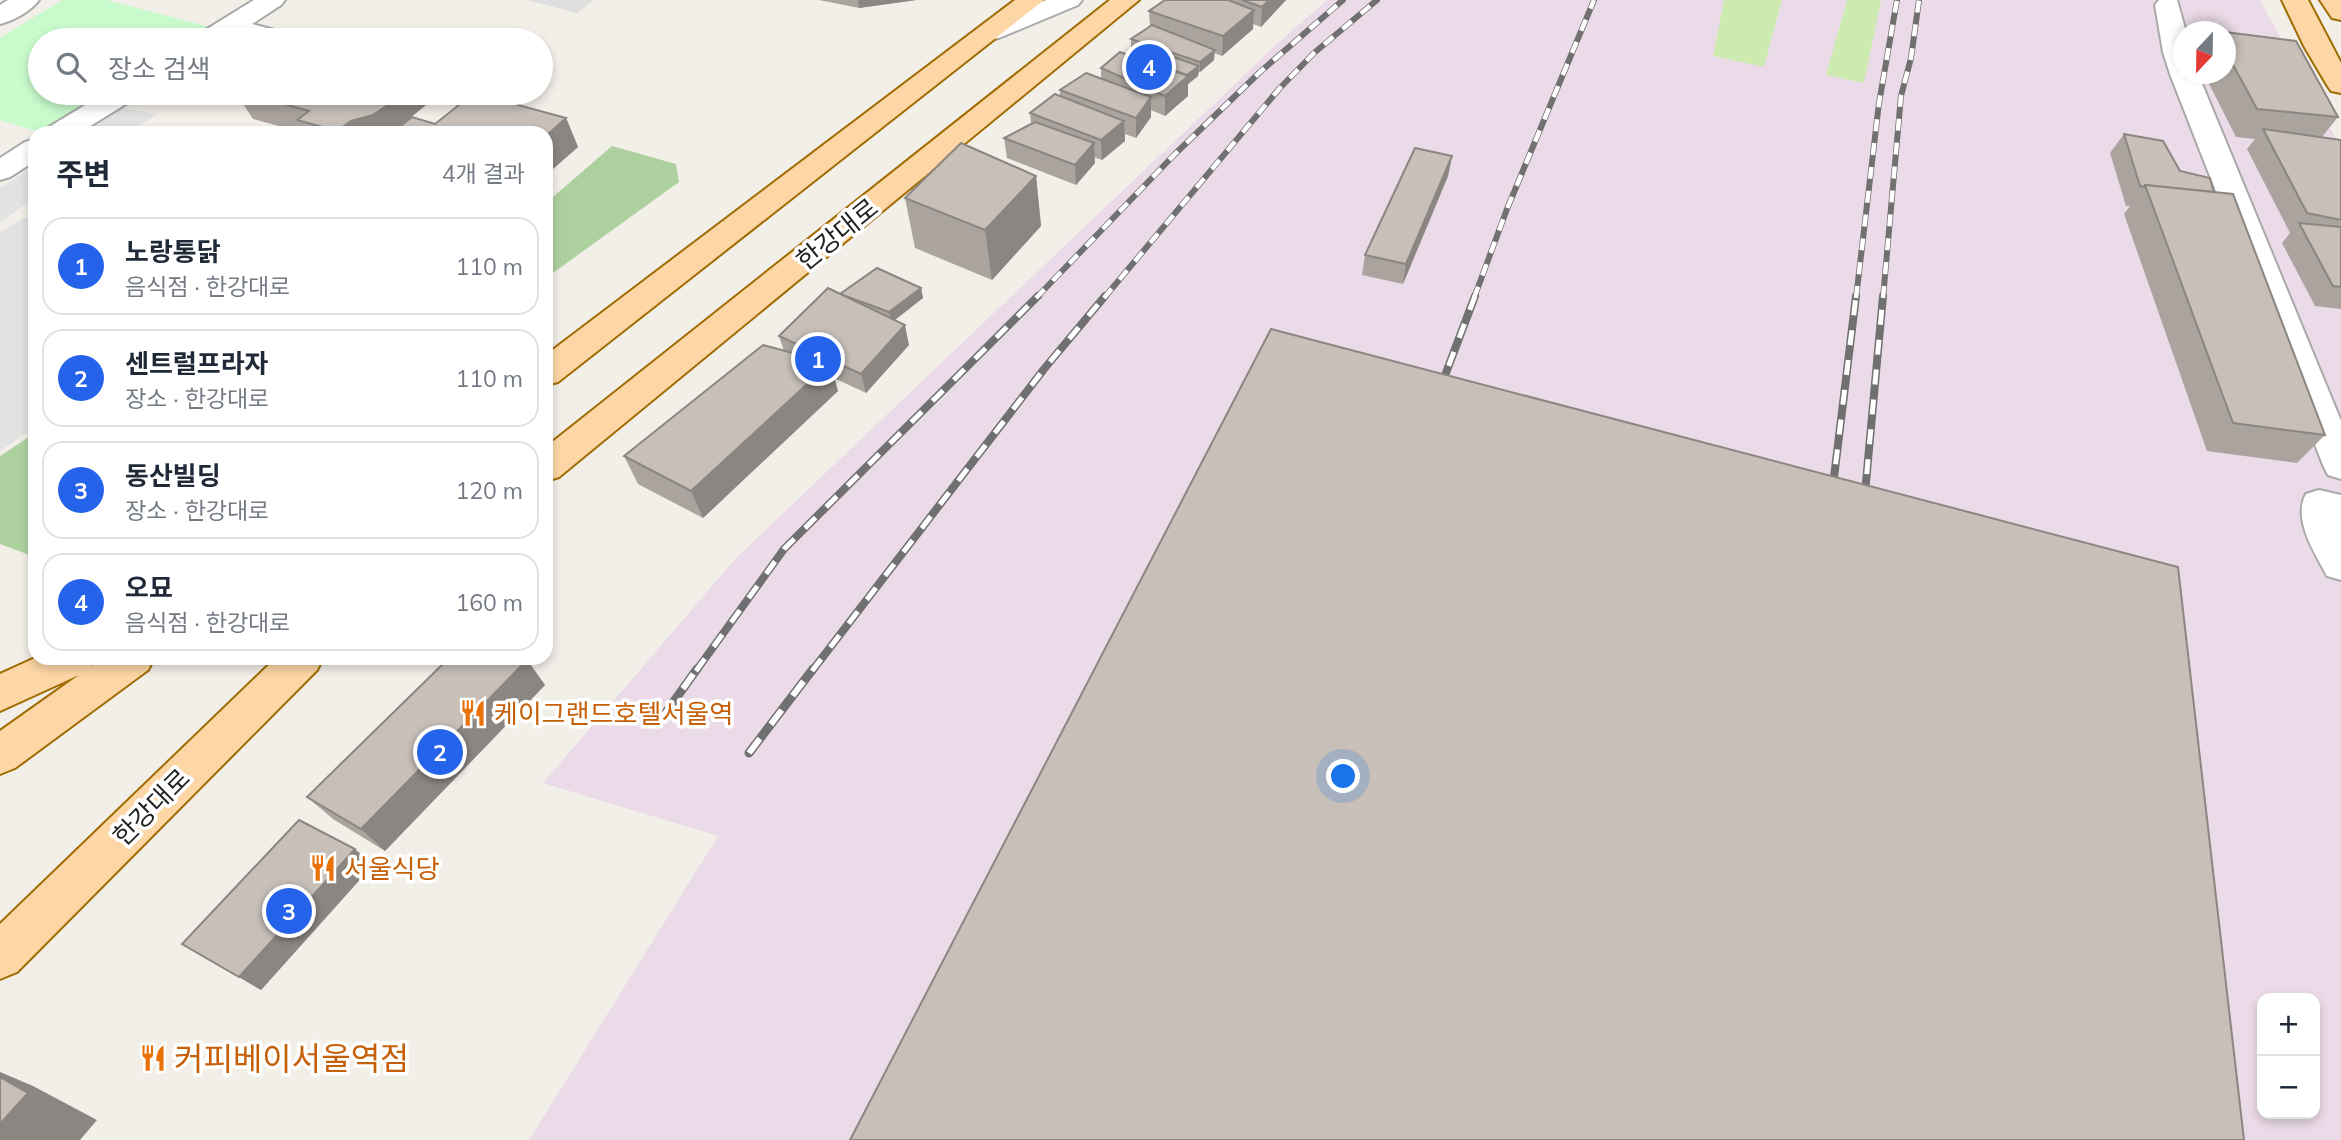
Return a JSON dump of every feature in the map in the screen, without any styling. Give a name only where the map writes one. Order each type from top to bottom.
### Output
[{"type":"main road","points":[[553,368],[1031,0]]},
{"type":"main road","name":"한강대로","points":[[553,461],[1126,0]]},
{"type":"main road","points":[[2295,0],[2317,46],[2341,85]]},
{"type":"main road","points":[[2333,0],[2341,12]]},
{"type":"main road","points":[[0,693],[60,665]]},
{"type":"main road","points":[[0,755],[124,665]]},
{"type":"main road","name":"한강대로","points":[[0,956],[296,665]]},
{"type":"street","points":[[0,16],[26,0]]},
{"type":"street","points":[[228,28],[272,0]]},
{"type":"street","points":[[990,32],[1069,0]]},
{"type":"street","points":[[2168,5],[2173,34]]},
{"type":"street","points":[[231,26],[238,28]]},
{"type":"street","points":[[2189,84],[2341,465]]},
{"type":"street","points":[[70,126],[104,105]]},
{"type":"street","points":[[0,139],[28,146]]},
{"type":"street","points":[[0,171],[28,153]]},
{"type":"street","points":[[2341,509],[2319,504],[2322,525],[2341,565]]},
{"type":"shaded area","points":[[527,0],[594,0],[577,13]]},
{"type":"shaded area","points":[[1327,0],[2260,0],[2341,148],[2341,1140],[529,1140],[718,836],[543,783],[736,558],[1279,42]]},
{"type":"shaded area","points":[[121,108],[157,114],[139,126],[94,126]]},
{"type":"shaded area","points":[[28,170],[28,203],[0,222],[0,188]]},
{"type":"shaded area","points":[[28,218],[28,432],[0,451],[0,232]]},
{"type":"green space","points":[[62,0],[107,0],[213,28],[28,28],[28,105],[90,105],[55,126],[28,126],[28,128],[0,120],[0,38]]},
{"type":"green space","points":[[1724,0],[1782,0],[1764,67],[1713,56]]},
{"type":"green space","points":[[1847,0],[1881,0],[1864,83],[1826,75]]},
{"type":"green space","points":[[612,146],[676,164],[679,182],[553,273],[553,197]]},
{"type":"green space","points":[[28,438],[28,554],[0,544],[0,456]]},
{"type":"building","points":[[1165,0],[1228,0],[1254,10],[1223,36],[1149,11]]},
{"type":"building","points":[[1242,0],[1269,0],[1262,7]]},
{"type":"building","points":[[1152,25],[1215,50],[1200,62],[1131,39]]},
{"type":"building","points":[[2236,33],[2296,41],[2338,117],[2257,109],[2236,70]]},
{"type":"building","points":[[1142,46],[1199,66],[1187,75],[1132,56]]},
{"type":"building","points":[[1120,52],[1188,76],[1165,96],[1101,68]]},
{"type":"building","points":[[1086,73],[1151,97],[1136,118],[1060,90]]},
{"type":"building","points":[[1055,94],[1124,121],[1101,140],[1030,113]]},
{"type":"building","points":[[287,105],[387,105],[373,115],[351,121],[344,126],[319,126],[297,120],[309,111]]},
{"type":"building","points":[[459,105],[518,105],[566,118],[553,130],[553,126],[401,126],[412,117],[435,124]]},
{"type":"building","points":[[1035,122],[1094,143],[1075,165],[1004,138]]},
{"type":"building","points":[[2263,129],[2341,140],[2341,220],[2307,213]]},
{"type":"building","points":[[2124,134],[2163,141],[2180,171],[2210,178],[2214,192],[2140,186]]},
{"type":"building","points":[[961,143],[1036,176],[985,230],[905,198]]},
{"type":"building","points":[[1415,148],[1452,156],[1406,264],[1365,255]]},
{"type":"building","points":[[2145,185],[2233,194],[2325,435],[2233,423]]},
{"type":"building","points":[[2299,223],[2341,227],[2341,287],[2333,286]]},
{"type":"building","points":[[877,268],[921,288],[889,312],[840,294]]},
{"type":"building","points":[[828,288],[905,325],[861,374],[779,336]]},
{"type":"building","points":[[1271,329],[2178,567],[2244,1140],[850,1140]]},
{"type":"building","points":[[763,345],[830,363],[691,491],[624,456]]},
{"type":"building","points":[[442,665],[522,665],[361,829],[307,797]]},
{"type":"building","points":[[299,820],[355,849],[239,977],[182,944]]},
{"type":"building","points":[[0,1077],[28,1093],[0,1124]]},
{"type":"railway","points":[[1036,298],[1175,154],[1260,72],[1343,0]]},
{"type":"railway","points":[[1104,298],[1279,89],[1314,53],[1377,0]]},
{"type":"railway","points":[[1474,298],[1507,209],[1594,0]]},
{"type":"railway","points":[[1856,298],[1879,103],[1897,0]]},
{"type":"railway","points":[[1883,298],[1901,96],[1911,58],[1919,0]]},
{"type":"railway","points":[[812,671],[1044,369],[1105,296]]},
{"type":"railway","points":[[1438,394],[1475,296]]},
{"type":"railway","points":[[1832,494],[1856,296]]},
{"type":"railway","points":[[1864,504],[1883,296]]},
{"type":"railway","points":[[696,671],[784,549],[1036,298]]},
{"type":"railway","points":[[662,718],[697,669]]},
{"type":"railway","points":[[749,753],[813,669]]},
{"type":"place","name":"오묘","points":[[1149,67]]},
{"type":"place","name":"노랑통닭","points":[[818,359]]},
{"type":"place","name":"케이그랜드호텔서울역","points":[[473,713]]},
{"type":"place","name":"센트럴프라자","points":[[440,752]]},
{"type":"place","name":"서울식당","points":[[323,868]]},
{"type":"place","name":"동산빌딩","points":[[289,911]]},
{"type":"place","name":"커피베이서울역점","points":[[153,1058]]}]
